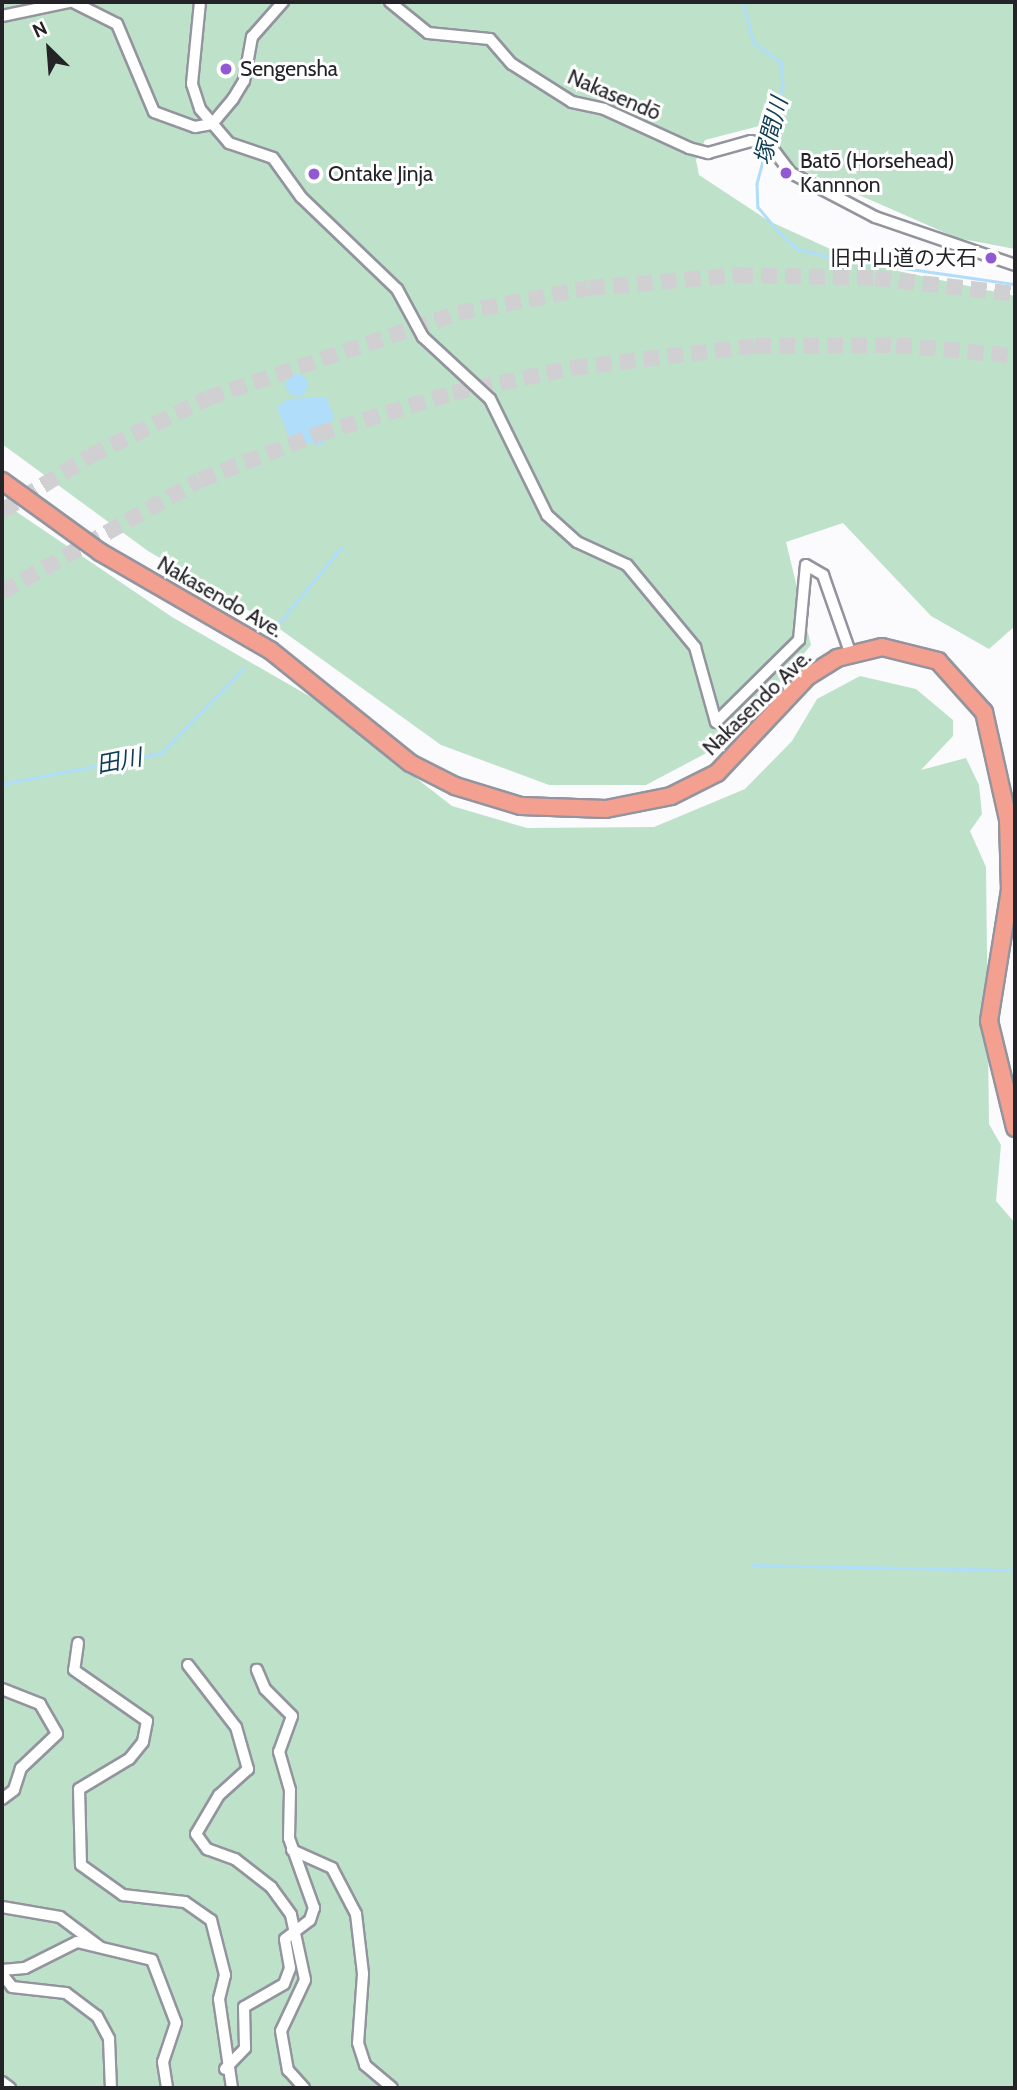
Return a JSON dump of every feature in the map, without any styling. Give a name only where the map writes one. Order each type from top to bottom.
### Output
[{"type":"highway","name":"Nakasendo Ave.","points":[[2,481],[100,552],[270,650],[410,763],[512,804],[606,809],[687,790],[735,757],[807,677],[850,652],[906,649],[938,661],[968,688],[989,725],[1012,859],[989,1021],[1015,1128]]},
{"type":"street","points":[[2,16],[71,2],[117,24],[154,112],[182,124],[212,124]]},
{"type":"street","points":[[200,2],[192,93],[212,124],[229,143],[273,158],[301,198],[397,289],[423,337],[490,399],[547,515],[577,542],[627,565],[695,646],[716,722],[799,640],[806,565],[823,575],[850,652]]},
{"type":"street","points":[[212,124],[241,88],[258,27],[283,2]]},
{"type":"street","name":"Nakasendō","points":[[390,2],[428,33],[490,39],[512,64],[572,102],[604,109],[689,148],[708,153],[751,141],[768,146],[790,173],[875,217],[1015,265]]},
{"type":"street","points":[[78,1643],[74,1670],[147,1721],[143,1742],[129,1759],[79,1789],[81,1865],[123,1895],[185,1902],[211,1920],[225,1975],[219,1999],[225,2069],[232,2088]]},
{"type":"street","points":[[188,1665],[236,1727],[248,1769],[219,1795],[196,1825],[196,1834],[207,1849],[235,1859],[284,1900],[294,1928],[305,1980],[281,2031],[288,2070],[304,2088]]},
{"type":"street","points":[[225,2069],[245,2048],[244,2007],[289,1977],[285,1939],[294,1928],[310,1920],[313,1908],[292,1850],[290,1790],[279,1752],[292,1716],[265,1689],[257,1670]]},
{"type":"street","points":[[2,1689],[40,1704],[57,1734],[21,1768],[14,1790],[2,1799]]},
{"type":"street","points":[[292,1850],[331,1868],[356,1914],[363,1974],[358,2043],[365,2065],[392,2088]]},
{"type":"street","points":[[2,1907],[60,1917],[100,1947]]},
{"type":"street","points":[[111,2088],[109,2039],[97,2016],[66,1993],[12,1987],[2,1972],[24,1968],[68,1942],[144,1955],[161,1971],[176,2023],[163,2062],[166,2088]]},
{"type":"street","points":[[2,2082],[10,2088]]},
{"type":"green space","points":[[2,2],[1015,2],[1015,249],[957,238],[784,162],[765,139],[763,125],[705,140],[696,160],[699,175],[769,221],[861,263],[1015,296],[1015,626],[989,649],[931,616],[843,523],[786,542],[811,645],[733,739],[646,785],[549,785],[441,745],[277,627],[148,551],[2,444]]},
{"type":"green space","points":[[2,502],[172,617],[316,700],[452,806],[527,828],[654,827],[745,789],[792,741],[817,699],[860,676],[916,689],[953,720],[953,736],[921,770],[966,758],[979,785],[982,814],[970,831],[986,867],[989,1124],[1001,1145],[996,1201],[1015,1223],[1015,2088],[2,2088]]},
{"type":"water","points":[[297,374],[305,377],[308,385],[305,393],[297,396],[289,393],[286,385],[289,377]]},
{"type":"water","points":[[326,397],[334,417],[322,446],[290,439],[277,407],[288,399]]},
{"type":"waterway","name":"塚間川","points":[[743,2],[754,43],[781,62],[783,86],[757,184],[758,207],[780,233],[798,249],[834,258],[1015,284]]},
{"type":"waterway","name":"田川","points":[[275,628],[341,548]]},
{"type":"waterway","name":"田川","points":[[2,784],[161,753],[244,668]]},
{"type":"waterway","points":[[753,1565],[1015,1570]]},
{"type":"tunnel","points":[[2,511],[90,456],[208,398],[458,313],[589,288],[737,275],[875,278],[1015,294]]},
{"type":"tunnel","points":[[2,592],[200,480],[318,434],[453,393],[572,368],[755,346],[896,345],[1015,356]]},
{"type":"place","name":"Sengensha","points":[[226,69]]},
{"type":"place","name":"Batō (Horsehead) Kannnon","points":[[786,173]]},
{"type":"place","name":"Ontake Jinja","points":[[314,174]]},
{"type":"place","name":"旧中山道の大石","points":[[991,258]]}]
